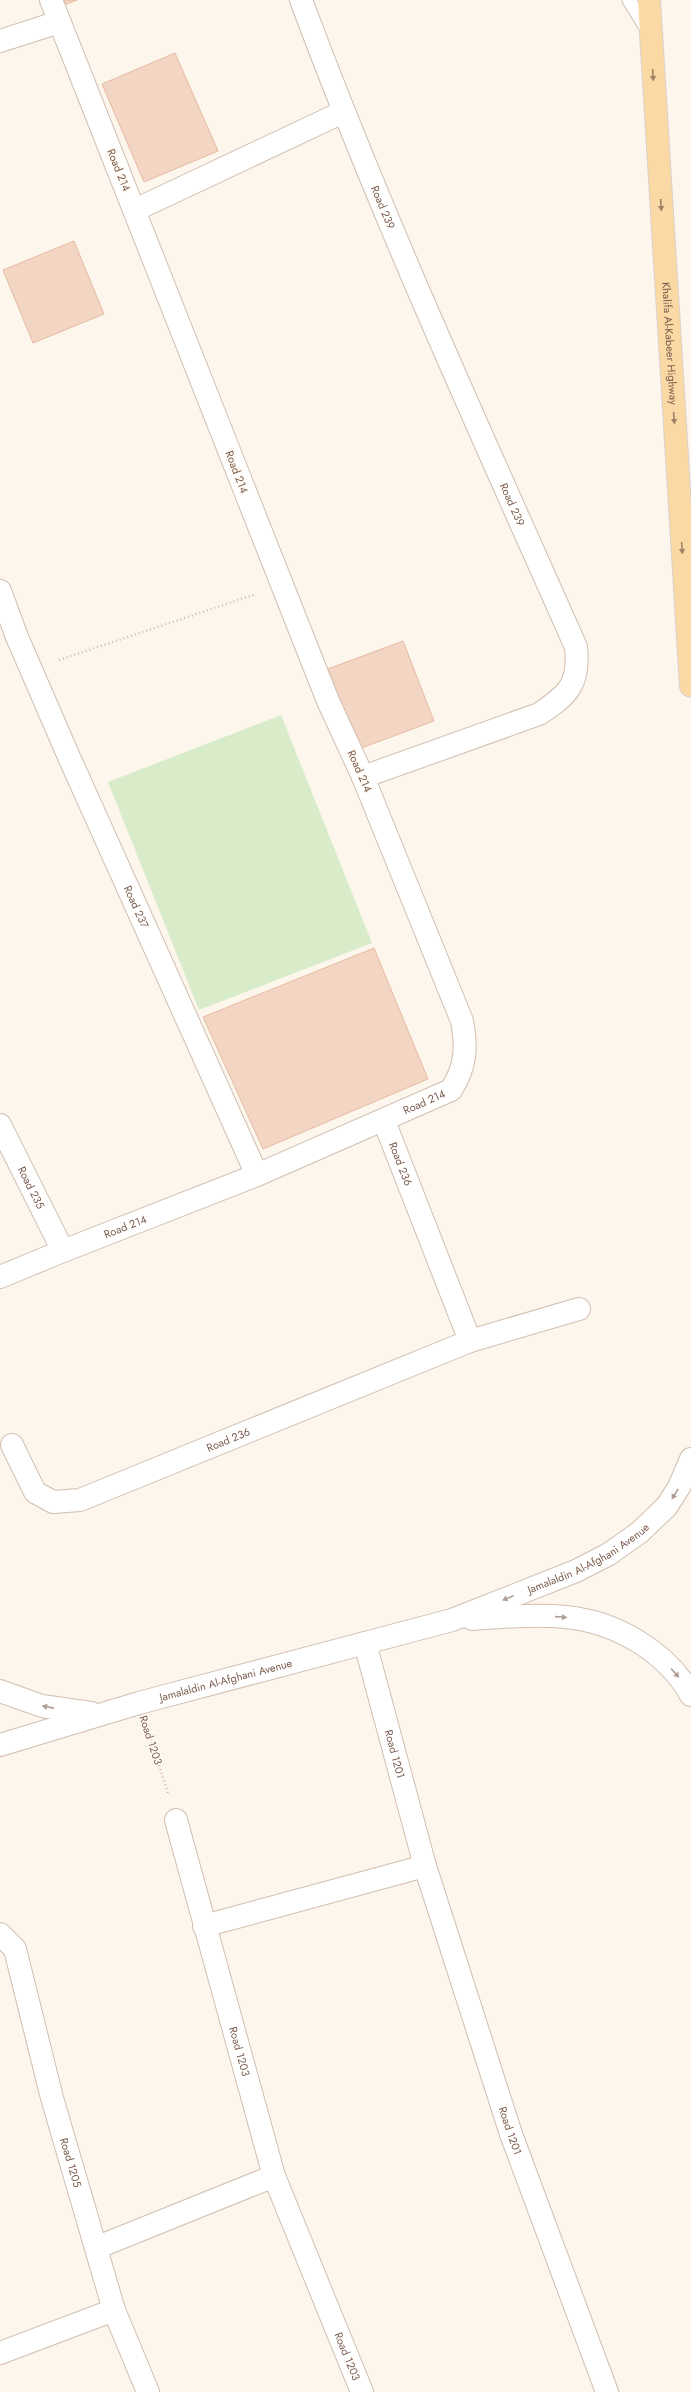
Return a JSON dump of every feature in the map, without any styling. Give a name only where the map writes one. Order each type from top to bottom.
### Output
[{"type":"main road","name":"Khalifa Al-Kabeer Highway","points":[[649,0],[650,36],[691,686]]},
{"type":"street","name":"Road 214","points":[[0,1277],[62,1251],[257,1175],[384,1121],[451,1090],[461,1075],[466,1040],[462,1021],[363,777],[328,701],[282,587],[135,210],[51,0]]},
{"type":"street","name":"Road 239","points":[[301,0],[343,112],[468,404],[576,647],[578,665],[574,683],[560,700],[539,714],[363,777]]},
{"type":"street","points":[[0,41],[60,22]]},
{"type":"street","points":[[135,210],[343,112]]},
{"type":"street","name":"Road 237","points":[[0,591],[9,641],[32,669],[69,757],[257,1175]]},
{"type":"street","name":"Road 236","points":[[384,1121],[470,1342]]},
{"type":"street","name":"Road 235","points":[[0,1125],[62,1251]]},
{"type":"street","name":"Road 236","points":[[12,1444],[35,1492],[53,1502],[80,1500],[470,1342],[579,1309]]},
{"type":"street","name":"Jamalaldin Al-Afghani Avenue","points":[[0,1745],[139,1703],[452,1620],[576,1571],[609,1554],[640,1532],[667,1506],[679,1487],[691,1459]]},
{"type":"street","name":"Jamalaldin Al-Afghani Avenue","points":[[452,1620],[536,1616],[567,1617],[594,1623],[620,1632],[644,1646],[666,1662],[684,1683],[691,1695]]},
{"type":"street","name":"Road 1201","points":[[365,1643],[426,1866],[511,2134],[607,2392]]},
{"type":"street","points":[[0,1691],[42,1706],[101,1714]]},
{"type":"street","name":"Road 1203","points":[[176,1820],[274,2176],[362,2392]]},
{"type":"street","points":[[204,1926],[426,1866]]},
{"type":"street","name":"Road 1205","points":[[0,1934],[15,1949],[52,2098],[98,2247],[114,2310],[148,2392]]},
{"type":"street","points":[[98,2247],[274,2176]]},
{"type":"street","points":[[0,2353],[114,2310]]},
{"type":"lane","points":[[629,0],[650,36]]},
{"type":"path","points":[[32,669],[216,606],[282,587]]},
{"type":"path","name":"Road 1203","points":[[139,1703],[176,1820]]},
{"type":"green space","points":[[281,715],[372,943],[199,1010],[108,782]]},
{"type":"building","points":[[62,0],[77,0],[64,5]]},
{"type":"building","points":[[175,53],[218,151],[144,182],[102,84]]},
{"type":"building","points":[[74,241],[104,314],[33,343],[3,270]]},
{"type":"building","points":[[403,641],[434,721],[356,750],[325,670]]},
{"type":"building","points":[[374,948],[428,1079],[263,1149],[203,1017]]}]
